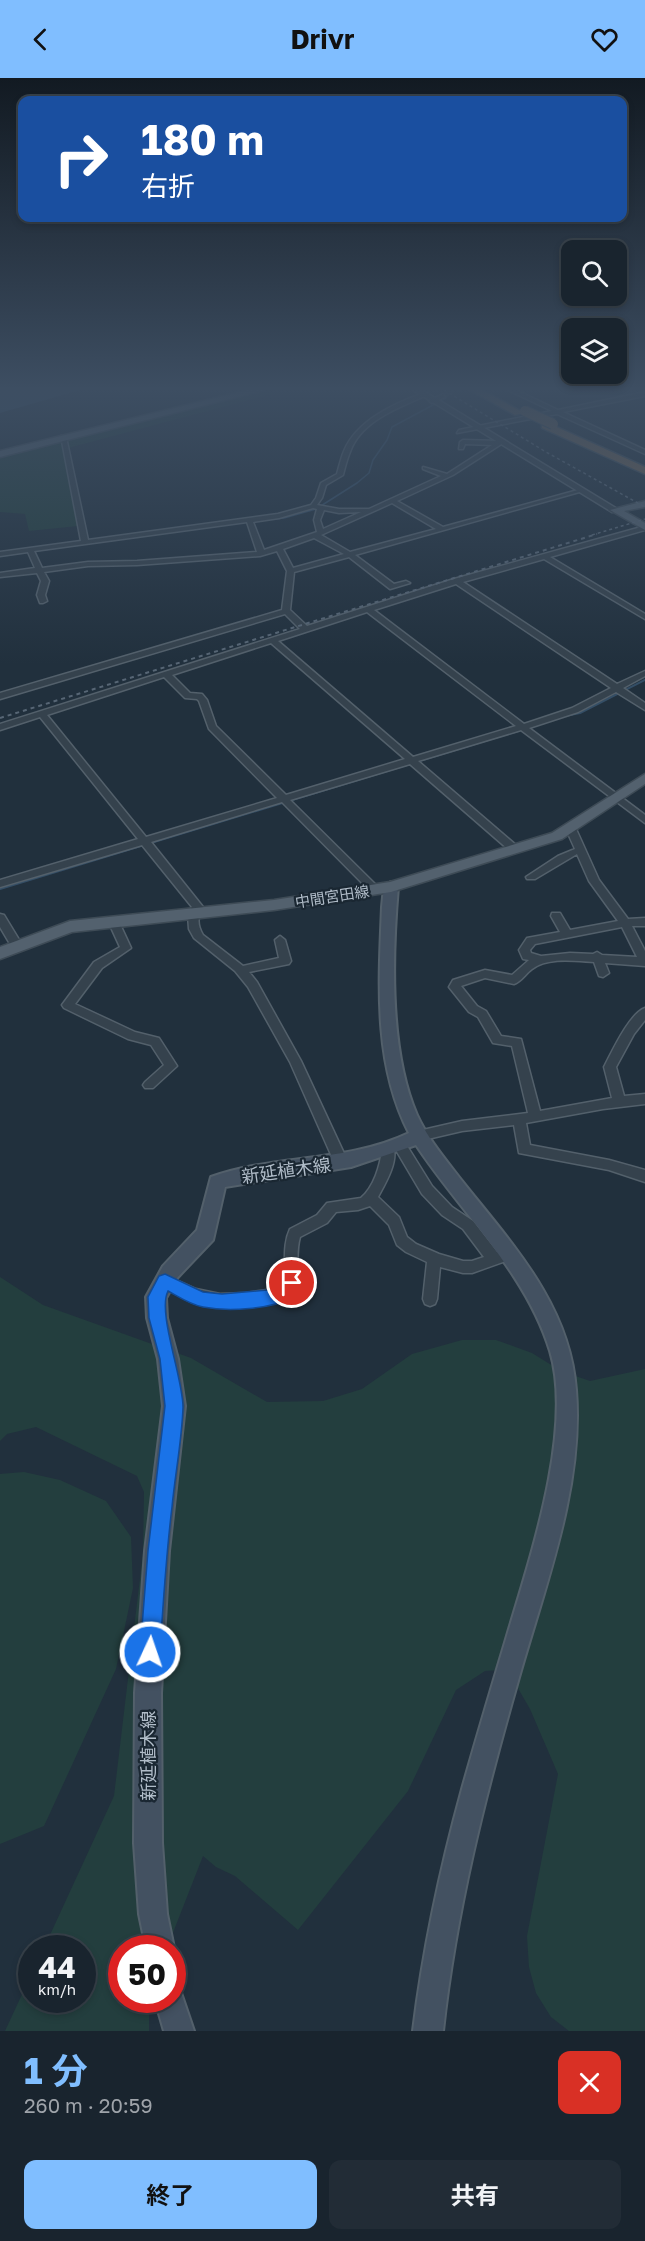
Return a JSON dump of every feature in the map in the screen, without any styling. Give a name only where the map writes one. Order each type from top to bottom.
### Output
[{"type":"main road","points":[[615,510],[645,504]]},
{"type":"main road","points":[[615,510],[645,527]]},
{"type":"main road","name":"中間宮田線","points":[[0,953],[70,927],[193,915],[391,887],[571,829],[645,778]]},
{"type":"main road","points":[[391,887],[387,1018],[397,1081],[402,1144],[545,1309],[560,1345],[567,1389],[560,1487],[477,1780],[446,1903],[433,1979],[428,2031]]},
{"type":"main road","name":"新延植木線","points":[[157,1935],[153,1914],[146,1773],[151,1632],[167,1453],[174,1406],[168,1359],[157,1318],[156,1297],[171,1272],[206,1234],[218,1182],[244,1173],[340,1162],[402,1144]]},
{"type":"main road","points":[[174,2013],[179,2031]]},
{"type":"street","points":[[72,481],[85,542]]},
{"type":"street","points":[[318,534],[317,507],[323,484],[328,481]]},
{"type":"street","points":[[0,575],[88,564],[137,563],[261,553],[318,534],[436,481]]},
{"type":"street","points":[[565,481],[615,510]]},
{"type":"street","points":[[291,572],[580,490]]},
{"type":"street","points":[[392,501],[442,529]]},
{"type":"street","points":[[0,554],[292,514],[317,507],[372,510]]},
{"type":"street","points":[[249,519],[261,553]]},
{"type":"street","points":[[0,727],[457,581],[645,527]]},
{"type":"street","points":[[318,534],[393,587],[406,583]]},
{"type":"street","points":[[279,548],[291,572],[286,611]]},
{"type":"street","points":[[30,550],[45,581],[41,595],[43,601]]},
{"type":"street","points":[[544,556],[645,617]]},
{"type":"street","points":[[457,581],[645,707]]},
{"type":"street","points":[[369,610],[645,820]]},
{"type":"street","points":[[286,611],[306,630]]},
{"type":"street","points":[[0,696],[286,611]]},
{"type":"street","points":[[273,641],[513,848]]},
{"type":"street","points":[[0,884],[412,762],[576,710],[645,673]]},
{"type":"street","points":[[167,675],[188,696],[199,696],[203,700],[212,727],[374,889]]},
{"type":"street","points":[[42,714],[198,907],[193,915],[194,929],[199,939],[241,970],[254,985],[273,1026],[295,1061],[340,1162]]},
{"type":"street","points":[[571,829],[594,881],[625,922],[645,961]]},
{"type":"street","points":[[531,877],[543,872],[563,856],[581,850]]},
{"type":"street","points":[[556,916],[568,934]]},
{"type":"street","points":[[0,918],[17,946]]},
{"type":"street","points":[[542,960],[527,956],[524,950],[531,941],[625,922],[645,922]]},
{"type":"street","points":[[114,923],[126,948],[98,965],[68,1005],[132,1035],[154,1041],[171,1065],[149,1085]]},
{"type":"street","points":[[241,970],[285,961],[280,940]]},
{"type":"street","points":[[535,1117],[517,1042],[497,1040],[482,1014],[473,1009],[455,987],[457,983],[485,974],[514,980],[528,966],[542,960],[597,956],[645,961]]},
{"type":"street","points":[[597,956],[603,973]]},
{"type":"street","points":[[619,1100],[610,1067],[630,1031],[645,1012]]},
{"type":"street","points":[[165,1281],[202,1300],[222,1301],[279,1296],[288,1292],[292,1283],[292,1239],[295,1233],[322,1219],[332,1207],[364,1203],[370,1198],[388,1160],[402,1144],[452,1128],[519,1120],[619,1100],[645,1099]]},
{"type":"street","points":[[519,1120],[524,1149],[609,1166],[645,1176]]},
{"type":"street","points":[[370,1198],[394,1221],[402,1241],[434,1258],[464,1267],[501,1257]]},
{"type":"street","points":[[430,1299],[434,1258]]},
{"type":"green space","points":[[0,481],[69,481],[78,526],[29,531],[25,514],[0,512]]},
{"type":"green space","points":[[0,1277],[43,1305],[191,1358],[267,1402],[323,1401],[362,1389],[412,1354],[462,1340],[496,1340],[532,1353],[561,1371],[590,1381],[645,1369],[645,2031],[569,2031],[551,2017],[536,1993],[529,1967],[527,1936],[558,1774],[530,1709],[512,1678],[500,1670],[485,1671],[456,1690],[408,1791],[298,1930],[235,1876],[216,1867],[203,1856],[172,1935],[108,1935],[108,2013],[149,2013],[149,2031],[5,2031],[18,2003],[18,2013],[96,2013],[96,1935],[50,1935],[114,1796],[143,1553],[144,1492],[137,1476],[36,1427],[7,1434],[0,1441]]},
{"type":"green space","points":[[24,1472],[60,1480],[106,1501],[131,1537],[133,1588],[116,1669],[44,1826],[0,1844],[0,1474]]},
{"type":"waterway","points":[[256,521],[284,518],[316,509],[359,481]]},
{"type":"waterway","points":[[169,532],[216,526]]},
{"type":"waterway","points":[[0,556],[98,542]]},
{"type":"waterway","points":[[565,716],[580,713],[645,680]]},
{"type":"waterway","points":[[416,762],[525,729]]},
{"type":"waterway","points":[[0,889],[407,765]]},
{"type":"railway","points":[[598,481],[645,507]]},
{"type":"railway","points":[[592,535],[645,519]]},
{"type":"railway","points":[[0,718],[597,534]]},
{"type":"route","points":[[150,1652],[157,1551],[174,1406],[168,1359],[157,1318],[156,1297],[165,1281],[202,1300],[222,1301],[279,1296],[288,1292],[292,1283]]}]
